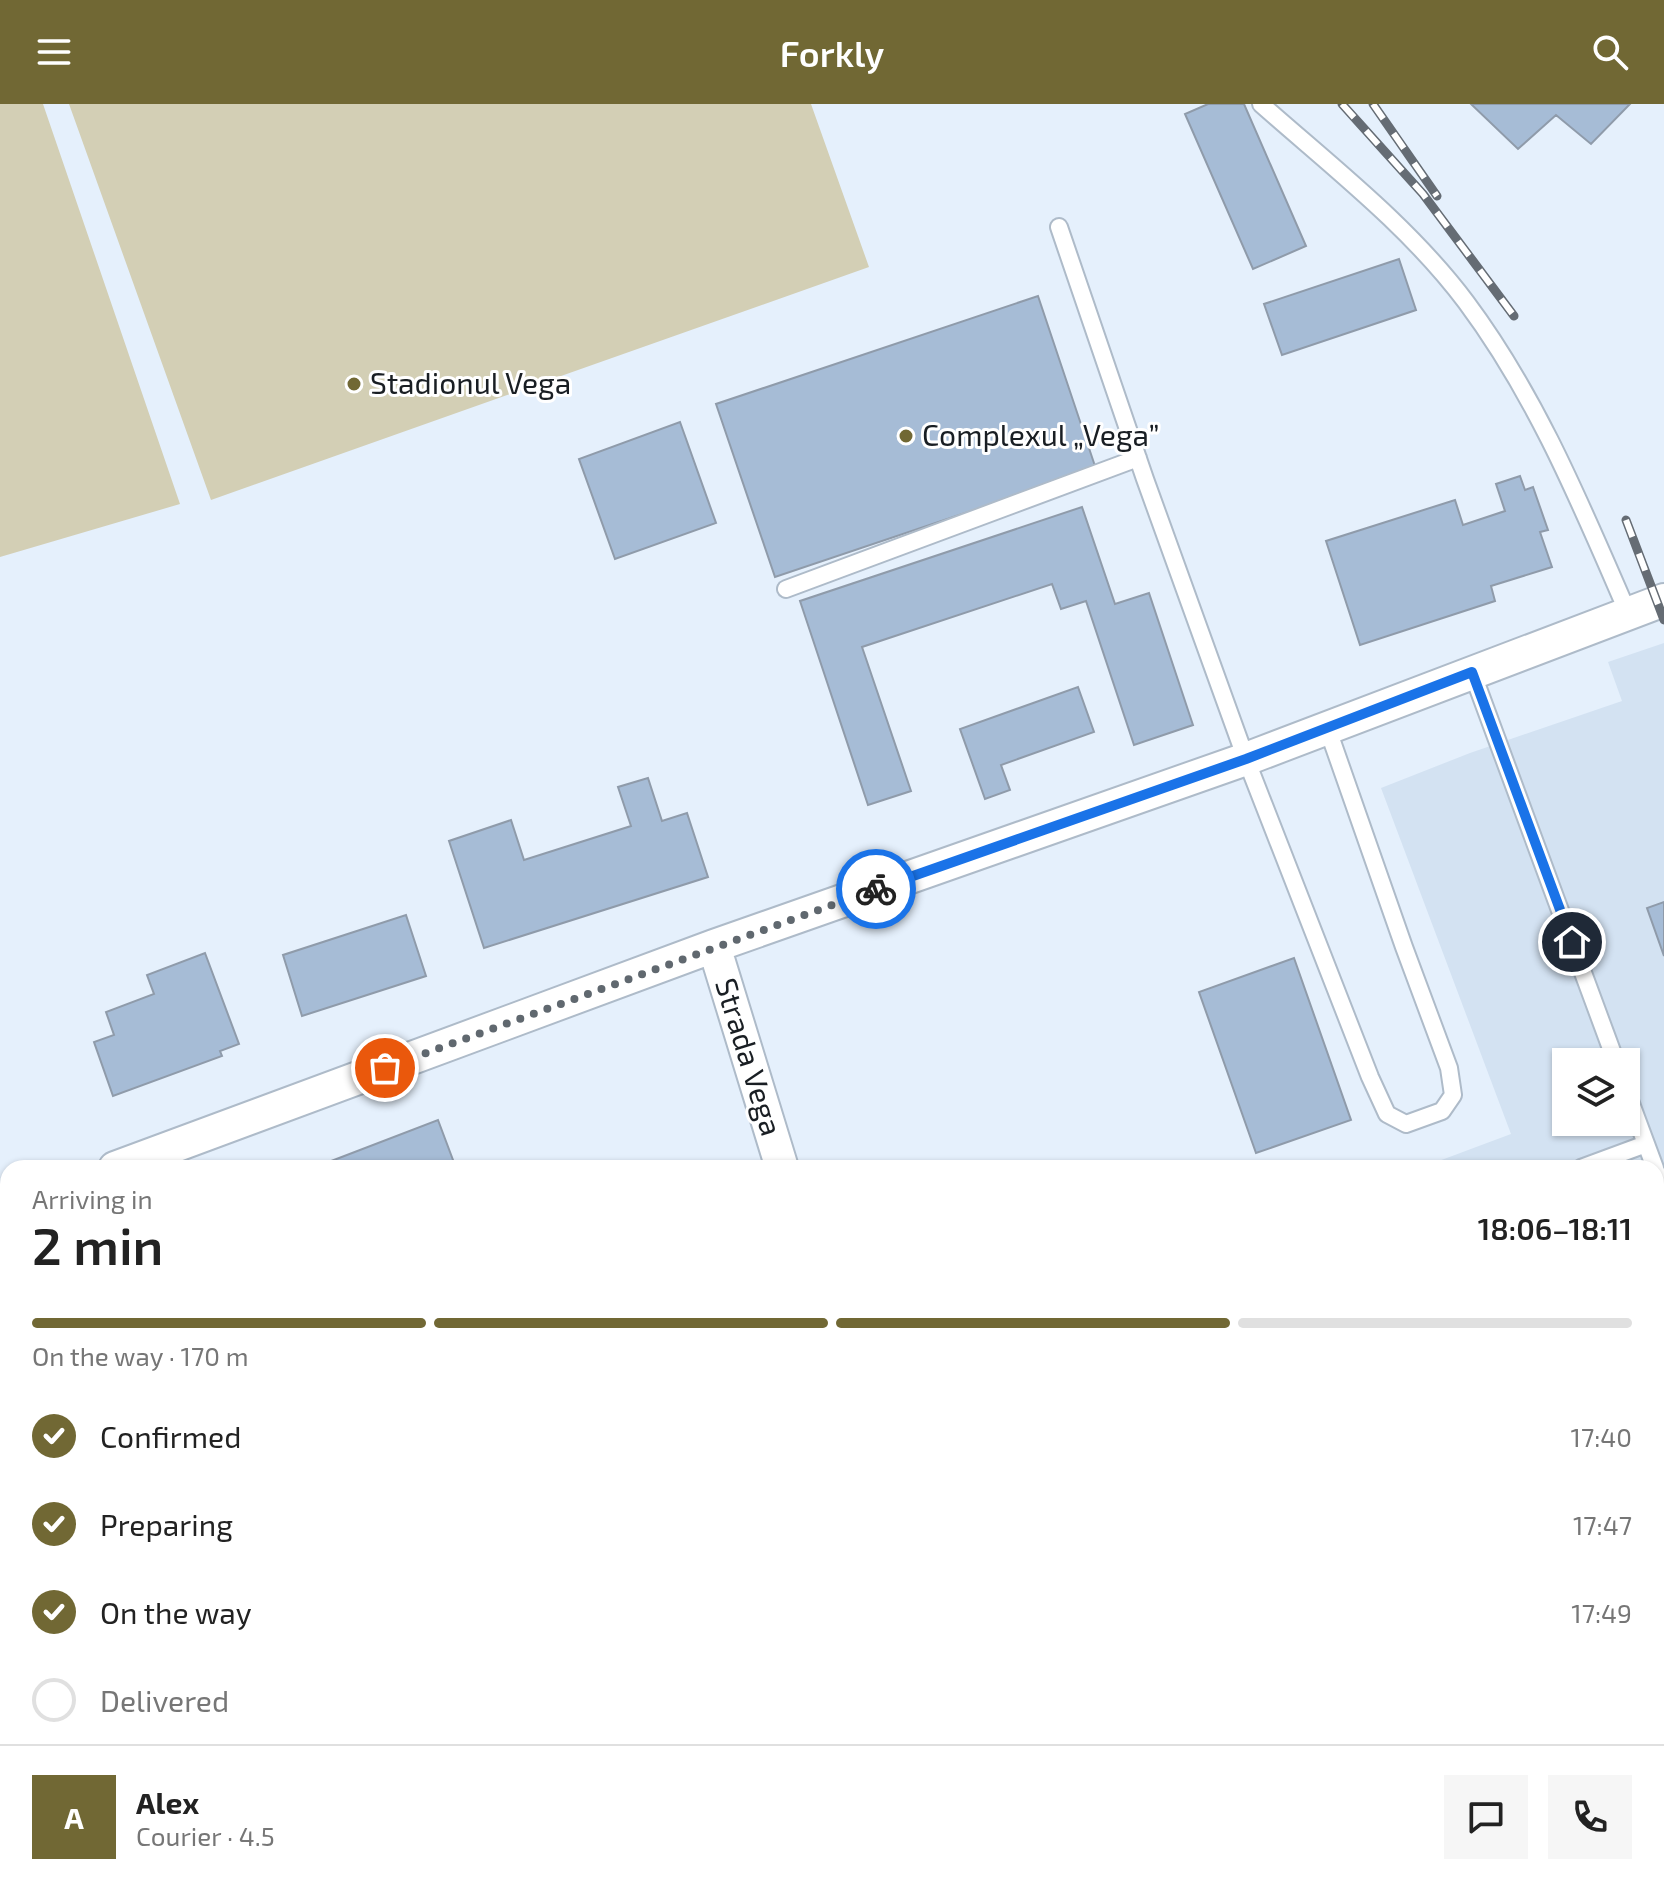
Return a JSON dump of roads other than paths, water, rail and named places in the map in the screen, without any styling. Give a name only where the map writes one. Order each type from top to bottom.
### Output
[{"type":"street","name":"Strada Vega","points":[[137,1160],[714,946],[1246,759],[1664,600]]},
{"type":"street","name":"Strada Vega","points":[[714,946],[780,1160]]},
{"type":"lane","points":[[1261,104],[1408,235],[1465,300],[1506,360],[1549,436],[1628,613]]},
{"type":"lane","points":[[1059,227],[1246,759],[1387,1114],[1406,1124],[1442,1111],[1453,1095],[1449,1068],[1327,727]]},
{"type":"lane","points":[[786,589],[1138,458]]},
{"type":"lane","points":[[1472,672],[1611,1048]]},
{"type":"lane","points":[[1640,1128],[1652,1160]]},
{"type":"lane","points":[[1603,1160],[1646,1144]]},
{"type":"railway","points":[[1342,104],[1423,194],[1514,316]]},
{"type":"railway","points":[[1373,104],[1437,196]]},
{"type":"railway","points":[[1626,520],[1664,620]]},
{"type":"place","name":"Stadionul Vega","points":[[354,384]]},
{"type":"place","name":"Complexul „Vega”","points":[[906,436]]}]
